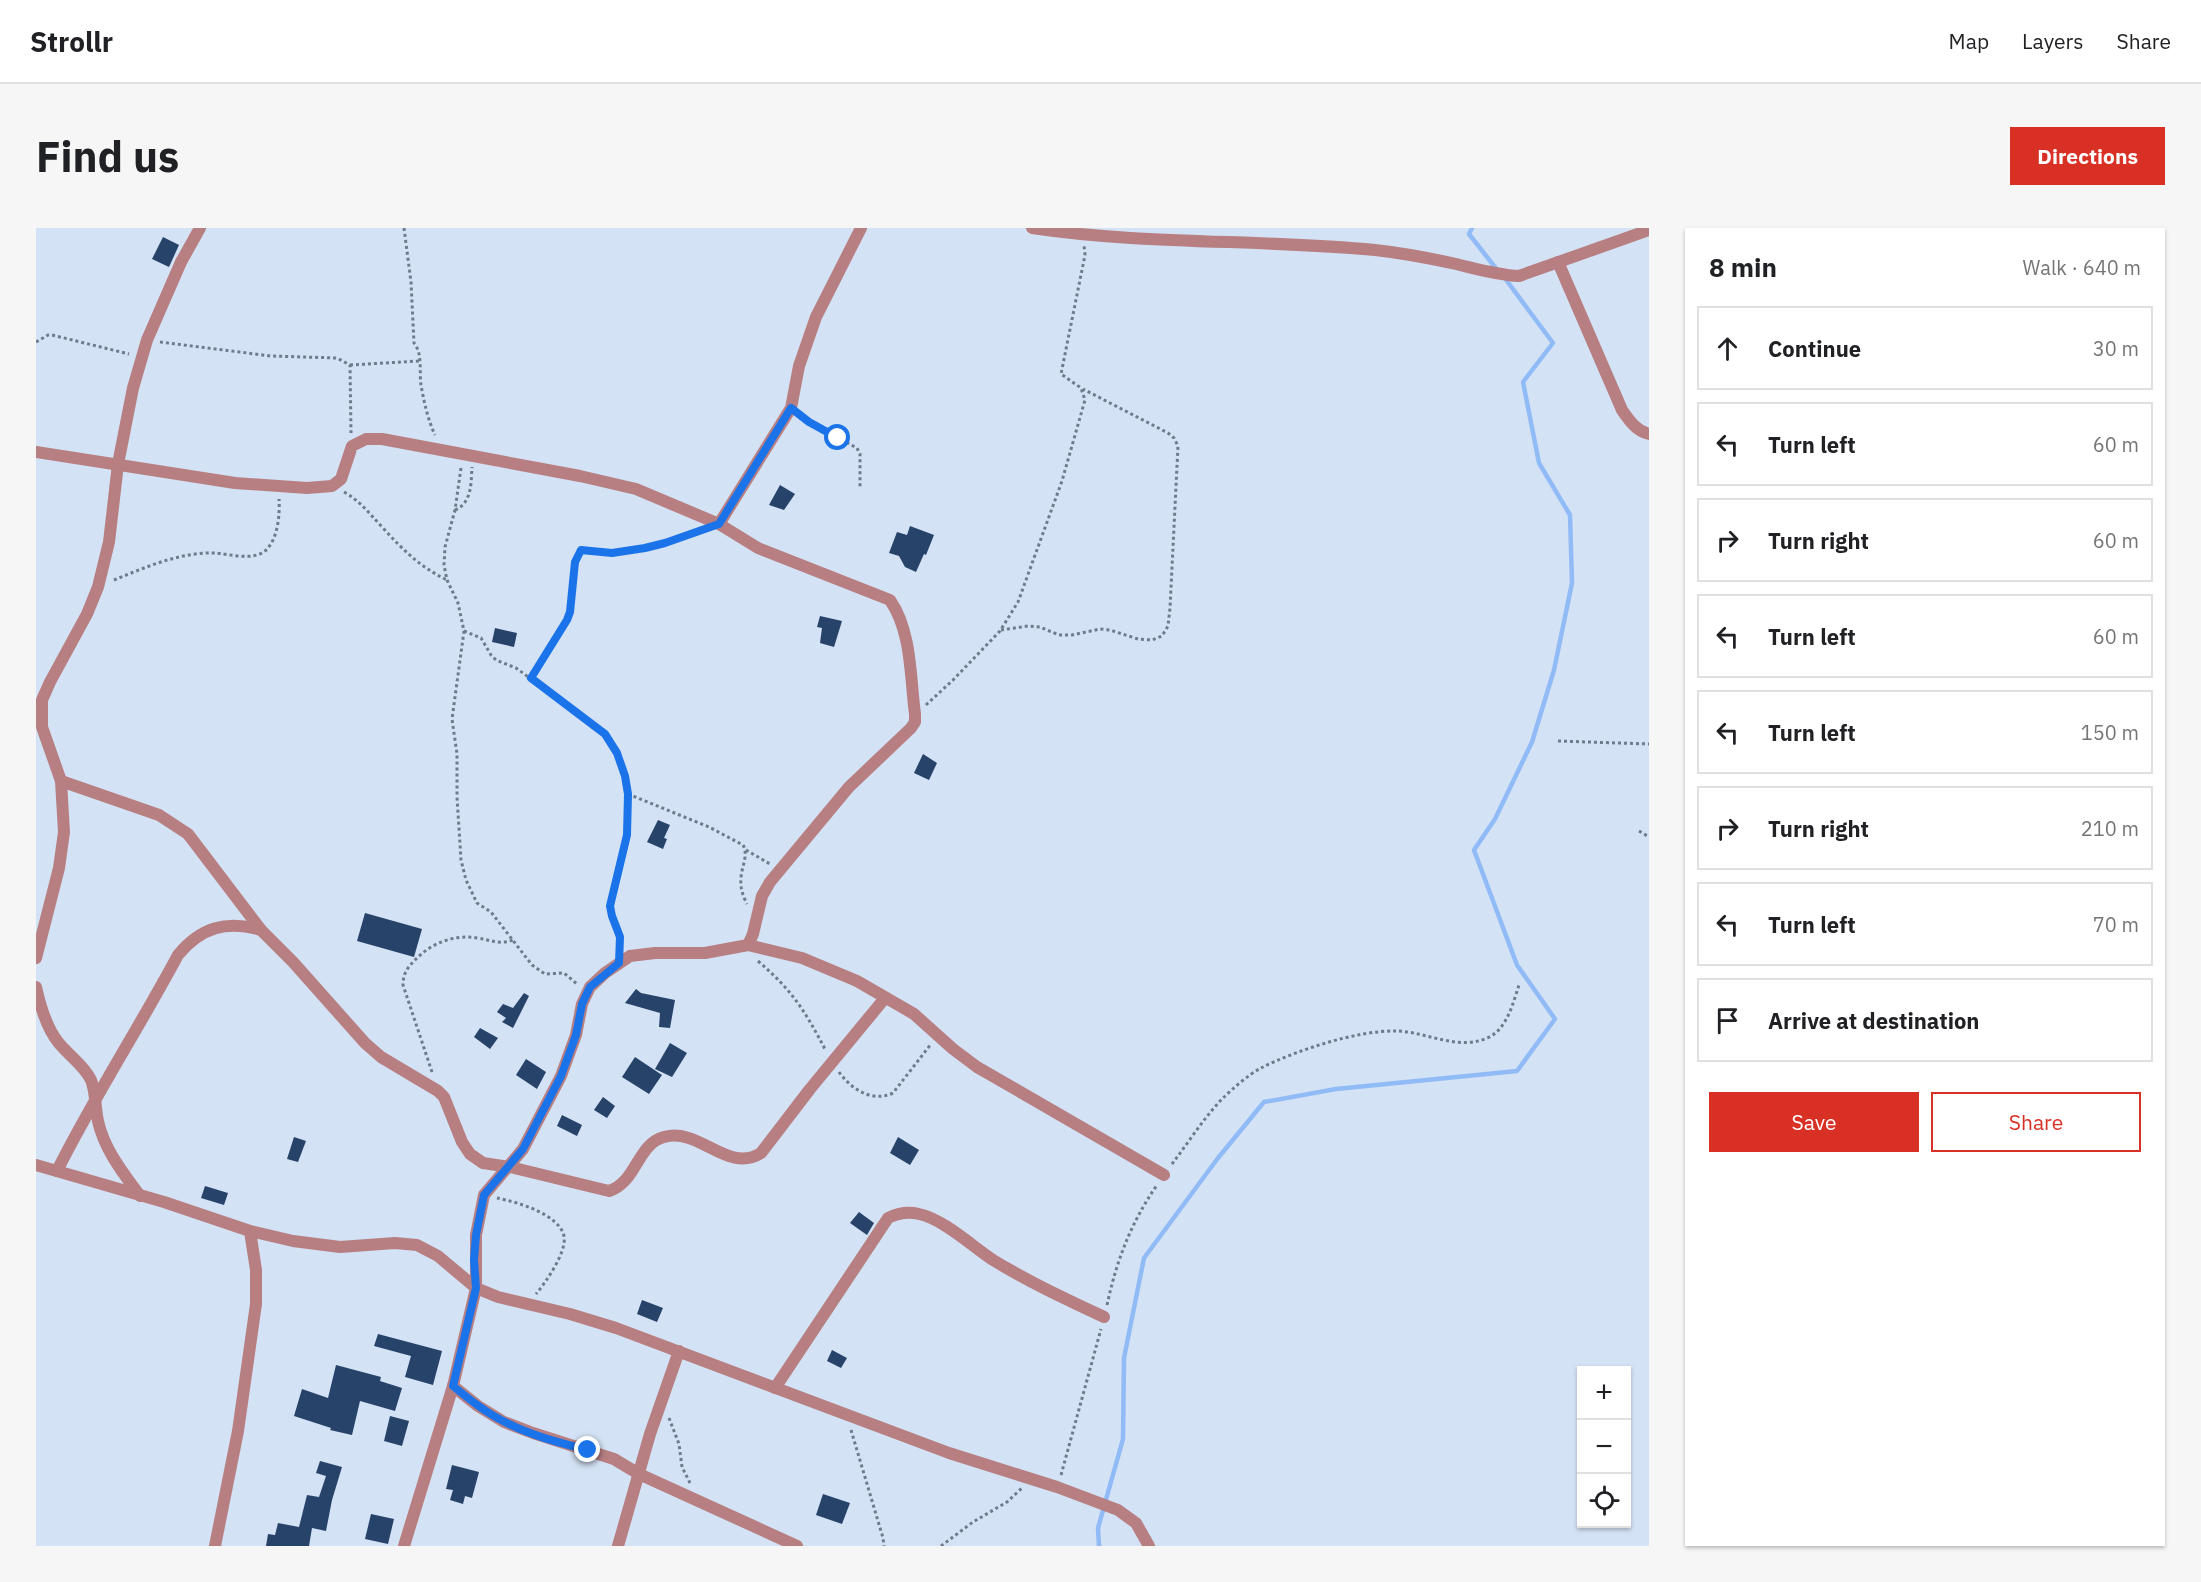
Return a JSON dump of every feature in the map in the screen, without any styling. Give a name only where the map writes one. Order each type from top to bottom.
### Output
[{"type":"street","points":[[36,958],[59,868],[64,832],[61,781],[42,727],[42,700],[87,614],[98,587],[109,542],[118,464],[133,388],[147,340],[181,262],[200,228]]},
{"type":"street","points":[[719,524],[791,408],[798,366],[816,317],[861,228]]},
{"type":"street","points":[[1032,228],[1078,235],[1377,250],[1502,275],[1519,276],[1649,230]]},
{"type":"street","points":[[1558,262],[1622,410],[1634,426],[1649,434]]},
{"type":"street","points":[[36,452],[235,483],[307,488],[332,486],[341,479],[352,446],[366,439],[382,439],[446,450],[636,489],[719,524],[758,548],[890,600],[904,628],[915,722],[849,787],[780,868],[770,882],[756,915],[753,934],[744,946]]},
{"type":"street","points":[[61,781],[159,815],[188,834],[261,930],[293,962],[365,1043],[402,1071],[438,1090],[444,1097],[462,1142],[470,1154],[483,1163],[510,1167],[609,1191],[620,1188],[653,1142],[665,1137],[683,1137],[708,1145],[732,1158],[743,1160],[752,1158],[761,1153],[885,998]]},
{"type":"street","points":[[57,1171],[94,1100],[116,1066],[178,955],[188,943],[207,931],[229,925],[261,930]]},
{"type":"street","points":[[404,1546],[453,1386],[476,1288],[474,1260],[476,1235],[484,1195],[523,1149],[561,1076],[576,1035],[582,1004],[590,987],[630,956],[705,953],[744,946],[802,958],[828,968],[914,1014],[977,1067],[1164,1175]]},
{"type":"street","points":[[36,987],[40,1006],[57,1040],[92,1082],[103,1139],[124,1175],[140,1196]]},
{"type":"street","points":[[36,1165],[250,1231],[292,1241],[340,1247],[395,1243],[417,1245],[438,1257],[476,1288],[498,1297],[604,1325],[679,1351],[949,1454],[1057,1487],[1118,1510],[1136,1523],[1149,1546]]},
{"type":"street","points":[[775,1388],[888,1218],[900,1212],[920,1214],[942,1225],[1040,1287],[1104,1317]]},
{"type":"street","points":[[215,1546],[238,1431],[256,1304],[256,1270],[250,1231]]},
{"type":"street","points":[[618,1546],[661,1400],[679,1351]]},
{"type":"street","points":[[453,1386],[478,1406],[504,1422],[614,1459],[639,1474],[797,1546]]},
{"type":"path","points":[[404,228],[411,282],[414,344],[419,351],[421,384],[430,425],[436,438],[446,450]]},
{"type":"path","points":[[1000,631],[1028,626],[1040,627],[1059,634],[1072,634],[1100,629],[1138,639],[1152,640],[1162,636],[1168,626],[1173,582],[1178,446],[1168,433],[1081,388],[1061,375],[1085,255],[1084,245],[1078,235]]},
{"type":"path","points":[[36,342],[52,335],[142,358]]},
{"type":"path","points":[[147,340],[271,356],[336,358],[350,365],[419,361]]},
{"type":"path","points":[[350,365],[352,446]]},
{"type":"path","points":[[915,714],[953,680],[1000,631],[1018,602],[1062,481],[1084,400],[1081,388]]},
{"type":"path","points":[[791,408],[823,430],[858,448],[860,488]]},
{"type":"path","points":[[455,510],[465,503],[468,496],[468,454]]},
{"type":"path","points":[[468,454],[445,547],[444,565],[447,580],[458,603],[464,631],[452,719],[457,754],[461,860],[466,880],[477,903],[491,912],[539,972],[564,974],[575,982],[590,987]]},
{"type":"path","points":[[98,587],[177,556],[216,553],[256,555],[264,552],[271,542],[280,512],[279,486]]},
{"type":"path","points":[[332,486],[356,499],[418,563],[447,580]]},
{"type":"path","points":[[531,678],[567,620],[570,612],[575,562],[581,550],[612,553],[645,548],[719,524]]},
{"type":"path","points":[[464,631],[481,638],[496,660],[516,668],[531,678],[605,734],[617,753],[628,794],[627,835],[610,906],[620,937],[619,963]]},
{"type":"path","points":[[1558,741],[1649,744]]},
{"type":"path","points":[[628,794],[734,838],[746,850],[780,868]]},
{"type":"path","points":[[1639,831],[1649,837]]},
{"type":"path","points":[[746,850],[741,872],[741,890],[746,902],[756,915]]},
{"type":"path","points":[[438,1090],[403,985],[403,975],[428,948],[444,941],[461,937],[476,937],[503,943],[513,940]]},
{"type":"path","points":[[744,946],[796,998],[842,1076],[855,1088],[870,1096],[886,1096],[898,1086],[938,1035]]},
{"type":"path","points":[[1057,1487],[1077,1423],[1113,1277],[1129,1232],[1164,1175],[1222,1099],[1260,1069],[1307,1050],[1380,1032],[1399,1031],[1461,1043],[1476,1042],[1490,1037],[1510,1013],[1519,985]]},
{"type":"path","points":[[484,1195],[527,1206],[547,1216],[560,1226],[565,1238],[563,1250],[544,1285],[526,1305]]},
{"type":"path","points":[[661,1400],[676,1434],[685,1473],[700,1503]]},
{"type":"path","points":[[847,1417],[884,1546]]},
{"type":"path","points":[[941,1546],[1007,1502],[1030,1479]]},
{"type":"building","points":[[163,237],[179,245],[169,267],[152,259]]},
{"type":"building","points":[[780,485],[795,494],[784,510],[769,505]]},
{"type":"building","points":[[910,526],[934,535],[916,572],[905,567],[899,556],[889,553],[897,532],[907,535]]},
{"type":"building","points":[[820,616],[842,621],[834,647],[820,643],[822,628],[817,627]]},
{"type":"building","points":[[495,628],[517,633],[514,647],[492,642]]},
{"type":"building","points":[[923,754],[937,763],[929,780],[914,773]]},
{"type":"building","points":[[658,820],[670,825],[664,838],[667,839],[663,849],[647,842]]},
{"type":"building","points":[[365,913],[422,929],[414,957],[357,941]]},
{"type":"building","points":[[636,989],[641,993],[675,1000],[670,1028],[659,1027],[660,1013],[625,1003]]},
{"type":"building","points":[[524,993],[529,996],[513,1028],[502,1022],[506,1018],[497,1012],[503,1004],[513,1008]]},
{"type":"building","points":[[480,1028],[498,1038],[490,1049],[474,1037]]},
{"type":"building","points":[[670,1043],[687,1053],[672,1077],[655,1069]]},
{"type":"building","points":[[635,1057],[662,1075],[649,1094],[622,1077]]},
{"type":"building","points":[[526,1059],[546,1072],[537,1089],[516,1075]]},
{"type":"building","points":[[603,1097],[615,1106],[607,1118],[594,1110]]},
{"type":"building","points":[[562,1115],[582,1125],[577,1136],[557,1126]]},
{"type":"building","points":[[294,1137],[306,1141],[298,1162],[287,1159]]},
{"type":"building","points":[[898,1137],[919,1150],[910,1165],[890,1153]]},
{"type":"building","points":[[205,1186],[228,1193],[224,1205],[201,1198]]},
{"type":"building","points":[[859,1212],[874,1223],[867,1235],[850,1223]]},
{"type":"building","points":[[642,1300],[663,1308],[657,1322],[637,1314]]},
{"type":"building","points":[[378,1334],[442,1351],[433,1385],[405,1377],[411,1356],[374,1346]]},
{"type":"building","points":[[832,1350],[847,1358],[841,1368],[827,1361]]},
{"type":"building","points":[[336,1365],[381,1377],[380,1381],[402,1388],[395,1411],[360,1401],[352,1435],[330,1430],[331,1428],[294,1416],[302,1389],[328,1398]]},
{"type":"building","points":[[390,1416],[409,1421],[402,1446],[384,1441]]},
{"type":"building","points":[[320,1461],[342,1467],[326,1531],[312,1528],[309,1546],[266,1546],[268,1534],[275,1535],[278,1523],[299,1527],[307,1495],[319,1497],[326,1476],[316,1473]]},
{"type":"building","points":[[452,1465],[479,1472],[472,1498],[465,1496],[463,1504],[450,1500],[453,1490],[446,1489]]},
{"type":"building","points":[[823,1494],[850,1503],[842,1524],[816,1515]]},
{"type":"building","points":[[371,1514],[394,1519],[388,1544],[365,1539]]},
{"type":"waterway","points":[[1472,228],[1469,234],[1498,271]]},
{"type":"waterway","points":[[1099,1546],[1098,1528],[1123,1439],[1124,1358],[1144,1258],[1218,1158],[1264,1102],[1336,1089],[1517,1071],[1555,1019],[1517,965],[1474,850],[1495,819],[1532,742],[1554,670],[1572,583],[1570,515],[1539,463],[1523,382],[1553,343],[1504,277]]},
{"type":"route","points":[[588,1450],[567,1445],[504,1422],[478,1406],[453,1386],[476,1288],[474,1260],[476,1235],[484,1195],[523,1149],[561,1076],[576,1035],[582,1004],[590,987],[619,963],[620,937],[610,906],[627,835],[629,812],[625,776],[617,753],[605,734],[531,678],[567,620],[570,612],[575,562],[581,550],[612,553],[645,548],[686,537],[719,524],[791,408],[809,422],[838,438]]}]
